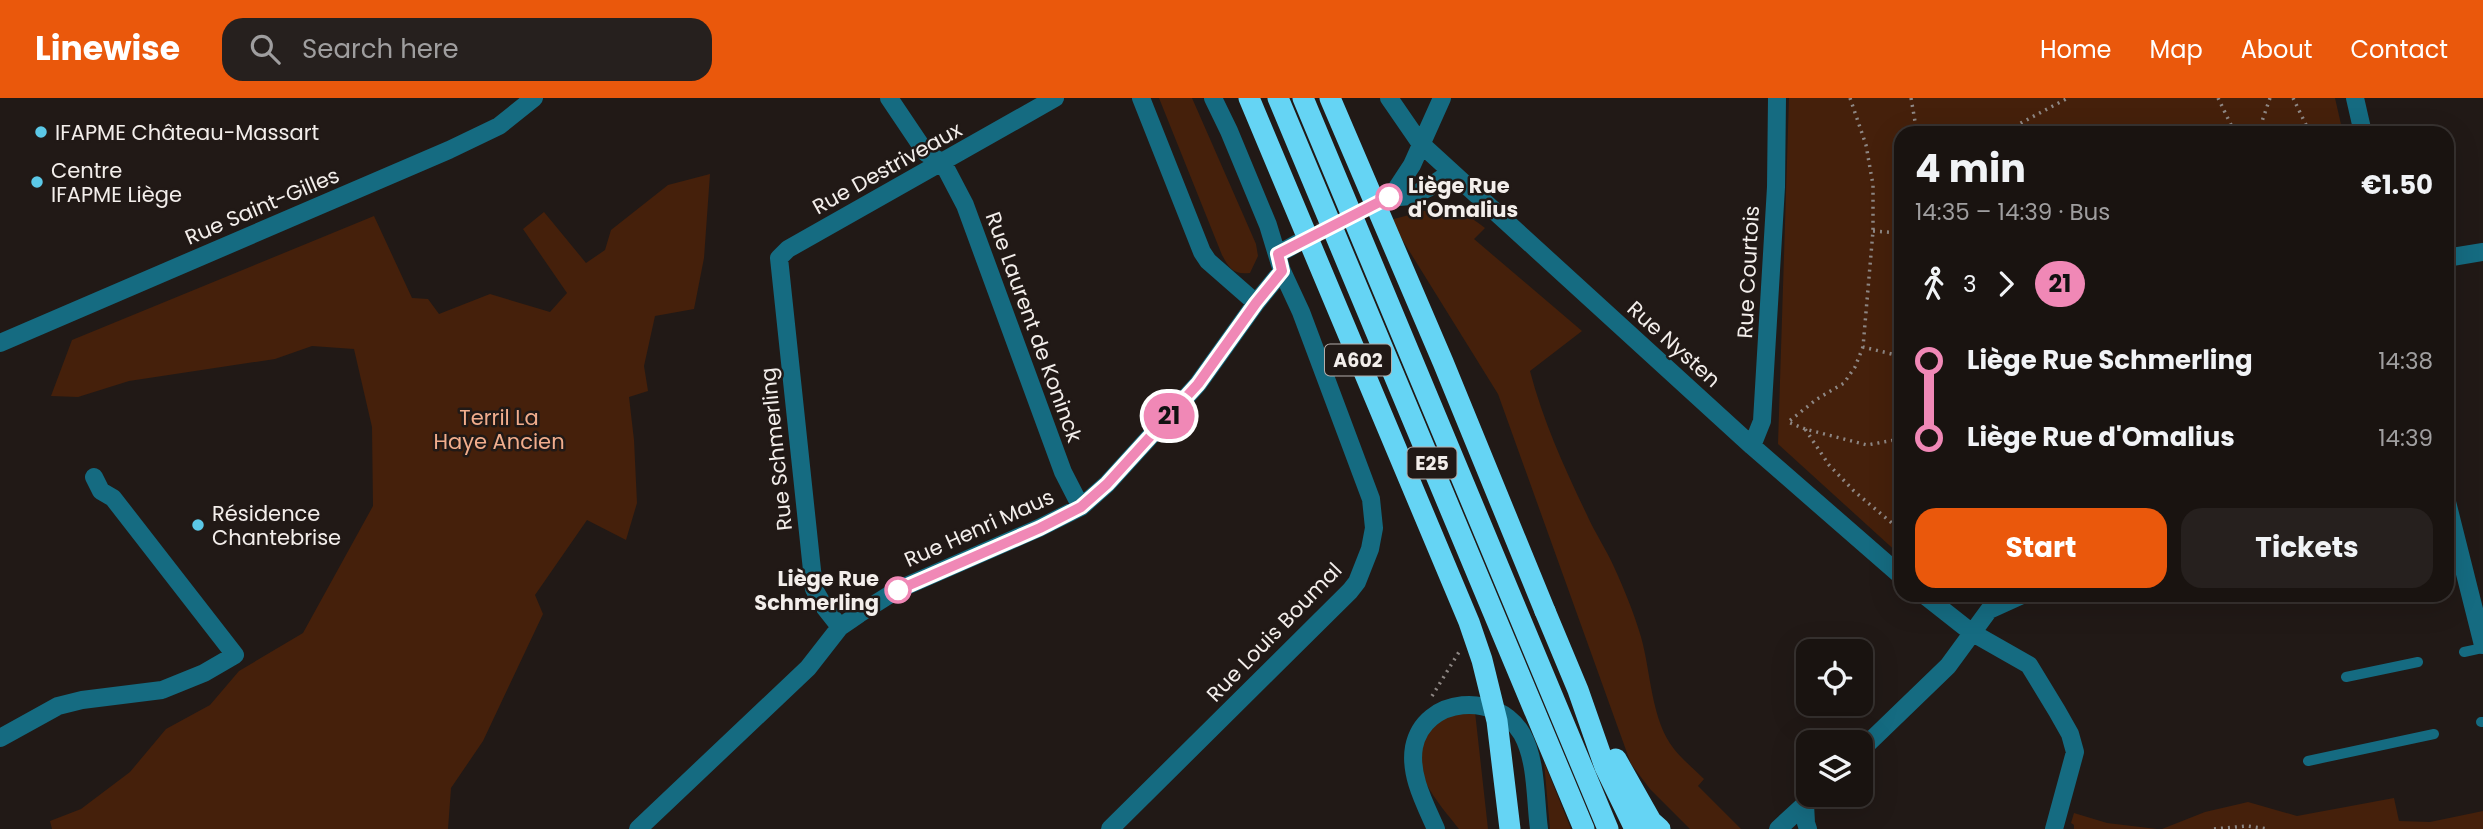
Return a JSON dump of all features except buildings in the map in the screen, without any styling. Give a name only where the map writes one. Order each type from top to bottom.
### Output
[{"type":"highway","name":"A602","points":[[1249,98],[1469,622],[1482,660],[1497,721],[1510,829]]},
{"type":"highway","name":"E25","points":[[1278,98],[1584,829]]},
{"type":"highway","name":"E25","points":[[1303,98],[1608,829]]},
{"type":"highway","points":[[1330,98],[1443,362],[1578,690],[1605,767],[1635,829]]},
{"type":"highway","points":[[1578,690],[1638,801],[1651,821],[1660,829]]},
{"type":"street","name":"Rue Saint-Gilles","points":[[0,343],[449,150],[499,126],[534,98]]},
{"type":"street","points":[[889,98],[926,153],[943,163]]},
{"type":"street","name":"Rue Destriveaux","points":[[779,258],[788,250],[1055,98]]},
{"type":"street","points":[[1141,98],[1202,252],[1208,261],[1256,303]]},
{"type":"street","name":"Rue Louis Boumal","points":[[1110,829],[1350,591],[1357,582],[1370,549],[1374,528],[1371,499],[1301,312],[1280,263],[1268,225],[1213,98]]},
{"type":"street","name":"Rue Nysten","points":[[1389,98],[1420,143],[1451,172],[1752,446],[1894,570]]},
{"type":"street","points":[[1442,98],[1412,165],[1389,197],[1410,196],[1428,188],[1451,172]]},
{"type":"street","name":"Rue Courtois","points":[[1752,446],[1762,421],[1776,187],[1777,98]]},
{"type":"street","points":[[2355,98],[2361,126]]},
{"type":"street","name":"Rue Laurent de Koninck","points":[[943,163],[965,205],[1063,472],[1081,507]]},
{"type":"street","name":"Rue Henri Maus","points":[[638,829],[808,668],[840,627],[897,590],[1040,528],[1081,507],[1107,484],[1198,384],[1256,303],[1280,263],[1296,244]]},
{"type":"street","points":[[2454,256],[2483,251]]},
{"type":"street","name":"Rue Schmerling","points":[[779,258],[814,589],[840,627]]},
{"type":"street","points":[[0,738],[58,706],[82,700],[162,690],[204,673],[235,655],[113,498],[101,491],[94,477]]},
{"type":"street","points":[[2454,530],[2483,646]]},
{"type":"street","points":[[1933,602],[1971,632],[2029,664],[2070,734],[2075,752],[2054,829]]},
{"type":"street","points":[[1873,738],[1948,666],[1989,610],[2007,602]]},
{"type":"street","points":[[1436,829],[1412,768],[1414,745],[1426,721],[1444,708],[1476,704],[1505,716],[1521,733],[1531,760],[1539,829]]},
{"type":"street","points":[[1779,829],[1802,807]]},
{"type":"street","points":[[1808,807],[1805,824],[1808,829]]},
{"type":"lane","points":[[2464,652],[2483,646]]},
{"type":"lane","points":[[2346,677],[2418,662]]},
{"type":"lane","points":[[2308,761],[2434,734]]},
{"type":"path","points":[[1850,98],[1866,145],[1873,185],[1863,347],[1855,367],[1844,383],[1817,398],[1788,422],[1805,429],[1867,444],[1894,440]]},
{"type":"path","points":[[1911,98],[1916,126]]},
{"type":"path","points":[[2015,126],[2068,98]]},
{"type":"path","points":[[2218,98],[2232,126]]},
{"type":"path","points":[[2260,126],[2270,98]]},
{"type":"path","points":[[2293,98],[2307,126]]},
{"type":"path","points":[[1872,231],[1894,233]]},
{"type":"path","points":[[1863,347],[1894,355]]},
{"type":"path","points":[[1805,429],[1829,465],[1854,491],[1894,525]]},
{"type":"path","points":[[1428,699],[1460,651]]},
{"type":"path","points":[[2214,829],[2268,829]]},
{"type":"green space","points":[[1159,98],[1192,98],[1256,244],[1258,256],[1250,273],[1232,270],[1222,255]]},
{"type":"green space","points":[[1789,98],[2335,98],[2341,126],[1894,126],[1894,550],[1778,444]]},
{"type":"green space","name":"Terril La Haye Ancien","points":[[710,174],[704,258],[694,309],[655,316],[644,366],[648,391],[629,397],[637,503],[626,540],[587,520],[535,595],[543,614],[483,741],[451,788],[448,829],[52,829],[50,821],[81,809],[130,772],[166,729],[210,705],[239,671],[303,633],[373,506],[372,427],[354,349],[312,346],[275,359],[129,381],[78,397],[51,396],[72,340],[374,216],[412,298],[428,299],[439,314],[490,294],[550,312],[567,293],[523,229],[544,212],[586,263],[605,250],[611,230],[668,185]]},
{"type":"green space","points":[[1428,210],[1458,213],[1485,228],[1474,239],[1582,331],[1530,371],[1535,390],[1563,462],[1632,610],[1641,637],[1656,710],[1666,737],[1704,779],[1698,786],[1741,829],[1690,829],[1650,789],[1631,764],[1498,394],[1390,220]]},
{"type":"green space","points":[[1475,712],[1488,829],[1459,829],[1427,785],[1421,766],[1421,755],[1426,736],[1439,721],[1448,716]]},
{"type":"green space","points":[[1544,762],[1571,829],[1550,829]]},
{"type":"green space","points":[[2394,798],[2399,821],[2430,822],[2483,811],[2483,829],[2162,829],[2205,812],[2248,802],[2297,816]]},
{"type":"green space","points":[[2074,813],[2107,823],[2157,829],[2074,829],[2071,823]]},
{"type":"tunnel","points":[[1296,244],[1387,198]]},
{"type":"bus line","name":"21","points":[[898,590],[1040,528],[1081,507],[1107,484],[1198,384],[1282,271],[1278,254],[1389,197]]},
{"type":"place","name":"IFAPME Château-Massart","points":[[41,132]]},
{"type":"place","name":"Centre IFAPME Liège","points":[[37,182]]},
{"type":"place","name":"Liège Rue d'Omalius","points":[[1389,197]]},
{"type":"place","name":"Résidence Chantebrise","points":[[198,525]]},
{"type":"place","name":"Liège Rue Schmerling","points":[[898,590]]}]
